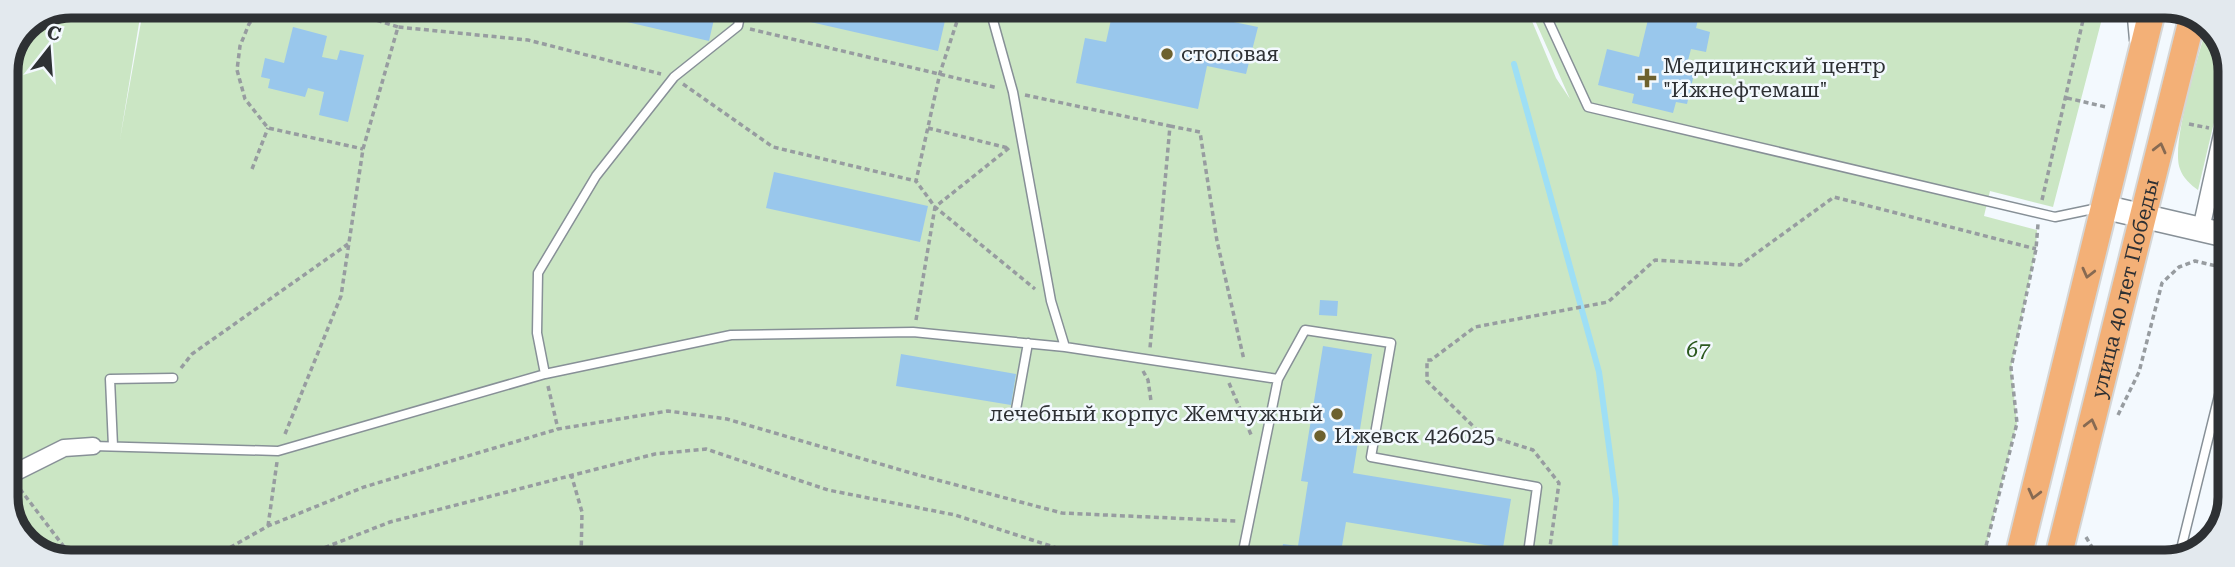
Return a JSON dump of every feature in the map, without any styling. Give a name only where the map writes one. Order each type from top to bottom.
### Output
[{"type":"main road","name":"улица 40 лет Победы","points":[[2020,550],[2150,18]]},
{"type":"main road","name":"улица 40 лет Победы","points":[[2060,550],[2191,25]]},
{"type":"main road","points":[[2104,207],[2217,233]]},
{"type":"street","name":"улица 40 лет Победы","points":[[2136,18],[2139,62]]},
{"type":"street","points":[[2201,229],[2217,159]]},
{"type":"street","points":[[18,471],[64,448],[93,446]]},
{"type":"lane","points":[[545,374],[537,333],[538,273],[596,176],[674,77],[738,26],[740,18]]},
{"type":"lane","points":[[992,18],[1013,92],[1051,301],[1065,347]]},
{"type":"lane","points":[[1547,18],[1588,107],[2056,217],[2104,207]]},
{"type":"lane","points":[[1243,550],[1278,379],[1305,330],[1391,343],[1371,457],[1537,487],[1528,550]]},
{"type":"lane","points":[[93,446],[278,451],[545,374],[731,335],[914,332],[1065,347],[1278,379]]},
{"type":"lane","points":[[1015,415],[1028,343]]},
{"type":"lane","points":[[113,446],[110,379],[173,378]]},
{"type":"lane","points":[[2181,546],[2218,400]]},
{"type":"path","points":[[253,18],[240,46],[237,70],[244,99],[268,128],[363,149]]},
{"type":"path","points":[[370,18],[398,27],[528,40],[674,77],[773,147],[916,181],[935,207],[1051,301]]},
{"type":"path","points":[[916,181],[940,73],[958,18]]},
{"type":"path","points":[[738,26],[1013,92],[1200,132],[1217,241],[1247,375]]},
{"type":"path","points":[[268,526],[278,451],[341,296],[363,149],[398,27]]},
{"type":"path","points":[[1149,360],[1170,126]]},
{"type":"path","points":[[253,169],[268,128]]},
{"type":"path","points":[[928,128],[1009,148],[1024,147]]},
{"type":"path","points":[[914,332],[935,207],[1009,148]]},
{"type":"path","points":[[1550,550],[1559,483],[1533,450],[1480,433],[1427,381],[1427,360],[1431,360],[1475,327],[1608,302],[1655,260],[1741,265],[1834,197],[2036,249]]},
{"type":"path","points":[[173,378],[192,354],[349,243]]},
{"type":"path","points":[[2116,419],[2139,372],[2162,283],[2179,267],[2195,261],[2217,266]]},
{"type":"path","points":[[1134,358],[1148,380],[1150,401]]},
{"type":"path","points":[[1224,372],[1263,461]]},
{"type":"path","points":[[545,374],[558,429]]},
{"type":"path","points":[[226,550],[268,526],[363,487],[558,429],[667,411],[727,419],[911,473],[1062,513],[1249,521]]},
{"type":"path","points":[[1985,550],[2017,423]]},
{"type":"path","points":[[317,550],[376,526],[571,474],[655,454],[706,449],[828,490],[955,515],[1060,550]]},
{"type":"path","points":[[571,474],[582,512],[581,550]]},
{"type":"path","points":[[18,489],[65,549]]},
{"type":"path","points":[[2083,549],[2086,537],[2094,550]]},
{"type":"green space","name":"67","points":[[71,18],[140,18],[120,139],[142,18],[1531,18],[1556,78],[1570,99],[1534,18],[2102,18],[2053,207],[1990,191],[1984,216],[2037,230],[2036,249],[2011,368],[2017,423],[1985,550],[71,550],[38,539],[26,526],[18,500],[19,60],[26,41],[41,26],[50,22]]},
{"type":"green space","points":[[2204,36],[2216,57],[2217,109],[2198,190],[2183,175],[2178,157],[2182,120]]},
{"type":"building","points":[[610,18],[714,18],[709,41]]},
{"type":"building","points":[[793,18],[946,18],[938,51]]},
{"type":"building","name":"столовая","points":[[1111,18],[1214,18],[1258,27],[1246,74],[1207,66],[1198,109],[1076,83],[1085,38],[1106,42]]},
{"type":"building","points":[[1648,18],[1698,18],[1696,28],[1710,32],[1706,52],[1691,49],[1686,68],[1695,70],[1687,104],[1676,102],[1673,113],[1632,103],[1634,94],[1598,85],[1607,49],[1639,57]]},
{"type":"building","points":[[293,27],[327,36],[322,57],[337,60],[340,50],[364,55],[348,122],[319,115],[324,92],[308,88],[305,97],[268,88],[270,79],[261,77],[265,58],[284,63]]},
{"type":"building","points":[[774,172],[928,206],[920,242],[766,208]]},
{"type":"building","points":[[1320,300],[1338,301],[1337,316],[1319,315]]},
{"type":"building","name":"лечебный корпус Жемчужный","points":[[1323,346],[1372,354],[1353,473],[1511,499],[1503,548],[1346,522],[1341,550],[1282,550],[1283,544],[1298,546],[1308,482],[1301,481]]},
{"type":"building","points":[[901,354],[1016,374],[1011,405],[896,386]]},
{"type":"waterway","points":[[1514,64],[1599,372],[1616,499],[1615,550]]},
{"type":"place","name":"столовая","points":[[1167,54]]},
{"type":"place","name":"Медицинский центр \"Ижнефтемаш\"","points":[[1647,78]]},
{"type":"place","name":"лечебный корпус Жемчужный","points":[[1337,414]]},
{"type":"place","name":"Ижевск 426025","points":[[1320,436]]}]
